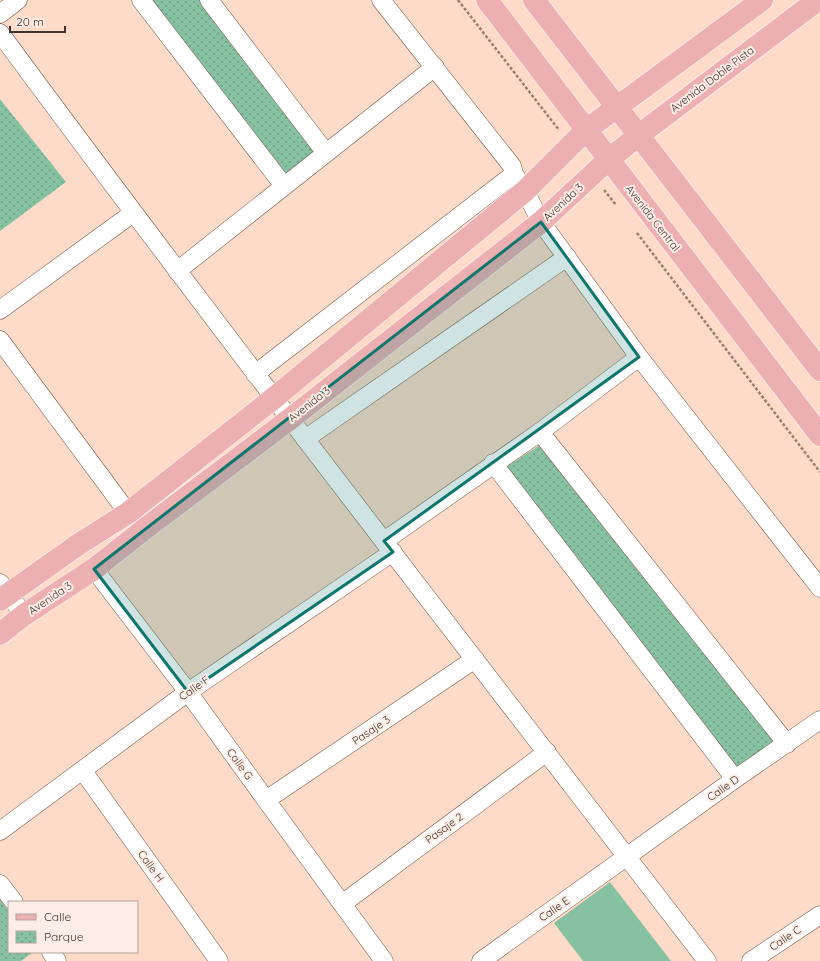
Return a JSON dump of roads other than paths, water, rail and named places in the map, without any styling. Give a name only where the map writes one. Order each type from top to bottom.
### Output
[{"type":"main road","name":"Avenida Central","points":[[487,0],[820,435]]},
{"type":"main road","points":[[534,0],[820,370]]},
{"type":"main road","points":[[3,592],[128,512],[274,398],[520,183],[570,146],[586,130],[762,0]]},
{"type":"main road","name":"Avenida Doble Pista","points":[[608,160],[818,0]]},
{"type":"main road","name":"Avenida 3","points":[[0,634],[24,615],[94,569],[290,419],[541,222],[608,160]]},
{"type":"street","points":[[0,14],[18,0]]},
{"type":"street","points":[[141,0],[284,186]]},
{"type":"street","points":[[209,0],[326,153]]},
{"type":"street","points":[[381,0],[512,166],[541,222],[567,256],[639,358],[820,588]]},
{"type":"street","points":[[0,33],[133,213],[255,374],[707,961]]},
{"type":"street","points":[[177,271],[435,67]]},
{"type":"street","points":[[255,374],[520,183]]},
{"type":"street","points":[[0,310],[133,213]]},
{"type":"street","points":[[305,439],[567,256]]},
{"type":"street","points":[[0,340],[128,512]]},
{"type":"street","name":"Calle F","points":[[0,831],[388,547],[493,464],[540,432],[639,358]]},
{"type":"street","points":[[540,432],[787,744]]},
{"type":"street","points":[[493,464],[735,779]]},
{"type":"street","name":"Calle G","points":[[94,569],[188,692],[384,961]]},
{"type":"street","points":[[3,592],[24,615]]},
{"type":"street","name":"Pasaje 3","points":[[266,800],[475,659]]},
{"type":"street","name":"Calle D","points":[[627,857],[820,720]]},
{"type":"street","name":"Pasaje 2","points":[[342,904],[547,752]]},
{"type":"street","name":"Calle H","points":[[83,771],[219,961]]},
{"type":"street","name":"Calle E","points":[[481,961],[627,857]]},
{"type":"street","points":[[0,884],[13,901]]},
{"type":"street","name":"Calle C","points":[[751,961],[820,915]]},
{"type":"street","points":[[51,953],[57,961]]}]
